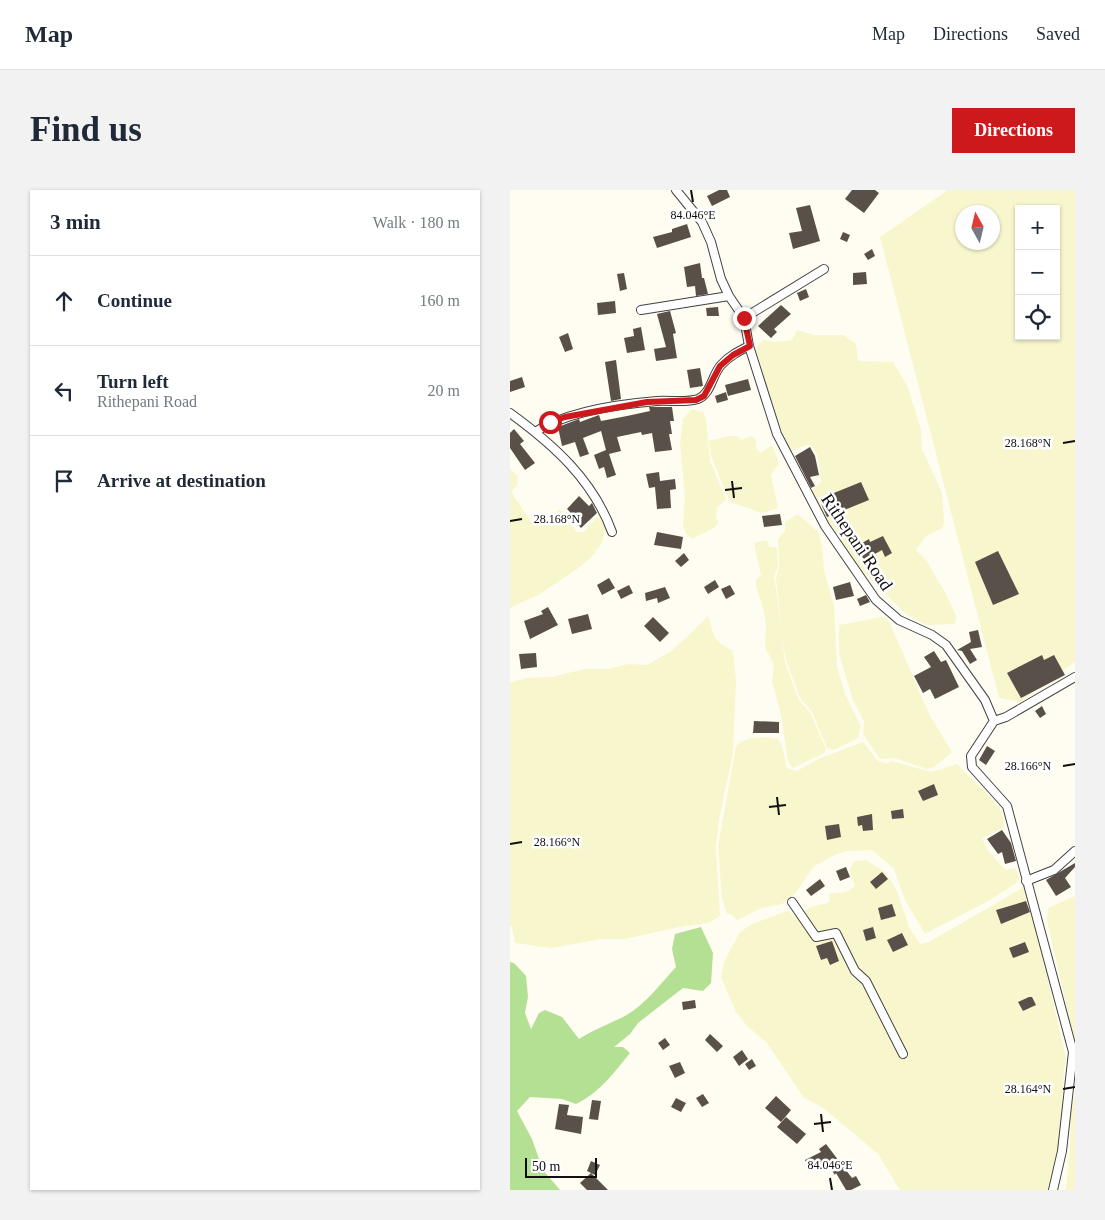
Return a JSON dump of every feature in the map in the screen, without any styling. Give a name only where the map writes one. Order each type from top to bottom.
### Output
[{"type":"street","name":"Rithepani Road","points":[[676,190],[702,222],[711,242],[720,279],[744,318],[750,346],[777,434],[801,484],[842,553],[876,600],[899,620],[932,635],[946,646],[985,700],[994,721]]},
{"type":"street","points":[[744,318],[824,269]]},
{"type":"street","points":[[641,310],[729,296]]},
{"type":"street","points":[[536,432],[550,422],[565,417],[647,402],[696,400],[704,396],[720,366],[733,355],[750,346]]},
{"type":"street","points":[[510,413],[536,432],[583,478],[603,508],[612,532]]},
{"type":"street","points":[[1053,1190],[1062,1151],[1072,1052],[1007,806],[972,767],[971,756],[994,721],[1006,717],[1075,677]]},
{"type":"street","points":[[1026,881],[1054,870],[1075,851]]},
{"type":"street","points":[[792,902],[816,937],[836,933],[854,971],[866,981],[903,1054]]},
{"type":"shaded area","points":[[948,190],[1075,190],[1075,662],[1020,702],[999,698],[880,237]]},
{"type":"shaded area","points":[[797,330],[814,335],[844,335],[856,344],[858,361],[893,362],[908,387],[921,430],[922,449],[942,493],[944,521],[943,528],[926,536],[916,550],[926,560],[946,594],[956,616],[955,624],[926,625],[906,614],[862,571],[814,499],[812,490],[821,482],[818,456],[812,446],[807,445],[794,450],[789,449],[771,403],[755,352],[763,340],[775,342],[792,340]]},
{"type":"shaded area","points":[[692,409],[703,412],[706,419],[710,461],[726,499],[717,508],[716,518],[719,522],[715,527],[692,539],[686,534],[683,524],[685,497],[680,445],[683,419]]},
{"type":"shaded area","points":[[728,436],[738,436],[741,440],[752,436],[756,440],[756,448],[760,453],[772,445],[778,460],[778,466],[771,475],[778,508],[762,513],[730,502],[711,456],[709,441]]},
{"type":"shaded area","points":[[510,468],[518,477],[517,485],[511,492],[534,526],[559,510],[566,512],[576,532],[584,532],[599,515],[606,529],[601,544],[593,555],[580,567],[540,594],[510,608]]},
{"type":"shaded area","points":[[798,514],[818,532],[822,546],[824,570],[834,606],[837,667],[845,694],[861,727],[858,738],[832,750],[827,748],[812,712],[800,698],[786,661],[782,636],[785,663],[799,700],[811,714],[826,749],[824,753],[793,768],[788,762],[781,715],[772,681],[774,665],[765,647],[766,625],[756,586],[756,580],[761,576],[754,543],[767,540],[769,547],[776,547],[778,567],[774,576],[782,632],[776,578],[779,567],[778,539],[785,531],[785,522]]},
{"type":"shaded area","points":[[708,616],[714,636],[722,645],[733,651],[736,680],[733,754],[719,819],[716,847],[720,916],[708,923],[624,939],[602,939],[551,948],[515,943],[510,925],[510,683],[526,678],[551,677],[585,669],[608,669],[628,664],[647,665],[673,650]]},
{"type":"shaded area","points":[[882,617],[886,618],[890,623],[929,714],[952,752],[934,767],[927,769],[894,758],[880,759],[863,734],[864,721],[853,700],[839,654],[839,625]]},
{"type":"shaded area","points":[[769,737],[778,739],[782,746],[787,768],[797,771],[818,759],[863,742],[878,761],[886,763],[892,761],[931,772],[957,764],[994,801],[1003,814],[1004,828],[982,838],[987,849],[999,863],[1006,870],[1015,868],[1020,878],[1015,884],[988,901],[925,934],[905,900],[894,869],[872,850],[847,851],[836,854],[813,867],[795,894],[782,904],[762,908],[737,920],[731,914],[727,914],[722,898],[718,846],[736,746],[751,738]]},
{"type":"shaded area","points":[[866,860],[885,872],[896,889],[910,929],[920,944],[929,942],[1024,887],[1027,891],[1066,1057],[1060,1142],[1048,1190],[900,1190],[878,1154],[822,1107],[804,1098],[767,1043],[747,1026],[736,1012],[721,977],[724,962],[740,932],[752,924],[784,912],[789,911],[795,917],[811,907],[830,901],[829,894],[849,891],[855,886],[849,870],[855,861]]},
{"type":"shaded area","points":[[1075,896],[1075,1044],[1047,920],[1048,908]]},
{"type":"shaded area","points":[[1075,1095],[1075,1190],[1066,1190],[1071,1110]]},
{"type":"green space","points":[[701,927],[713,953],[711,983],[703,991],[683,988],[638,1023],[630,1034],[614,1047],[623,1047],[630,1053],[606,1082],[592,1094],[576,1104],[562,1099],[530,1097],[517,1111],[532,1139],[543,1170],[560,1190],[510,1190],[510,962],[514,963],[526,976],[528,997],[525,1013],[531,1029],[539,1013],[545,1010],[562,1017],[579,1039],[625,1016],[646,1000],[676,967],[672,949],[675,934]]},
{"type":"building","points":[[719,190],[727,190],[730,197],[712,206],[707,196]]},
{"type":"building","points":[[852,190],[875,190],[879,193],[864,213],[845,199]]},
{"type":"building","points":[[810,205],[820,241],[793,249],[789,233],[802,231],[796,208]]},
{"type":"building","points":[[687,224],[691,237],[657,248],[653,237],[672,232],[672,229]]},
{"type":"building","points":[[843,232],[850,235],[847,242],[840,239]]},
{"type":"building","points":[[872,249],[875,256],[868,260],[864,254]]},
{"type":"building","points":[[700,263],[702,278],[704,278],[708,294],[696,296],[695,286],[687,287],[684,267]]},
{"type":"building","points":[[866,272],[867,284],[853,285],[853,273]]},
{"type":"building","points":[[624,273],[627,289],[620,291],[617,274]]},
{"type":"building","points":[[806,289],[809,297],[800,301],[797,293]]},
{"type":"building","points":[[615,301],[616,313],[598,315],[597,303]]},
{"type":"building","points":[[781,305],[791,314],[774,329],[777,332],[771,338],[758,326]]},
{"type":"building","points":[[718,307],[719,316],[707,316],[706,308]]},
{"type":"building","points":[[670,311],[676,333],[673,334],[677,358],[656,361],[654,349],[666,347],[657,314]]},
{"type":"building","points":[[641,327],[645,350],[627,353],[624,338],[634,336],[633,329]]},
{"type":"building","points":[[568,333],[573,349],[565,352],[559,337]]},
{"type":"building","points":[[616,360],[621,399],[611,401],[605,362]]},
{"type":"building","points":[[700,368],[703,386],[690,388],[687,370]]},
{"type":"building","points":[[522,377],[525,387],[510,392],[510,381]]},
{"type":"building","points":[[748,379],[751,390],[728,396],[725,385]]},
{"type":"building","points":[[726,392],[728,400],[717,403],[715,396]]},
{"type":"building","points":[[649,407],[672,407],[674,421],[670,421],[672,434],[669,434],[672,450],[655,452],[652,433],[642,435],[641,432],[617,437],[621,451],[609,454],[616,475],[607,478],[604,467],[599,469],[594,455],[606,450],[601,431],[583,438],[589,454],[580,457],[575,442],[562,446],[558,427],[579,419],[580,422],[599,415],[601,421],[650,411]]},
{"type":"building","points":[[514,429],[524,441],[520,444],[535,463],[525,470],[510,448],[510,433]]},
{"type":"building","points":[[810,447],[815,456],[819,475],[810,477],[815,486],[811,488],[795,456]]},
{"type":"building","points":[[659,472],[660,481],[675,479],[676,489],[670,490],[671,508],[657,509],[655,487],[649,488],[646,474]]},
{"type":"building","points":[[861,482],[869,500],[827,517],[819,499]]},
{"type":"building","points":[[579,496],[589,506],[592,503],[597,513],[581,528],[574,520],[576,518],[567,509]]},
{"type":"building","points":[[780,514],[782,525],[764,527],[762,516]]},
{"type":"building","points":[[657,532],[683,537],[681,549],[654,545]]},
{"type":"building","points":[[883,536],[892,553],[885,557],[882,550],[864,560],[858,549],[864,546],[862,543],[869,539],[870,542]]},
{"type":"building","points":[[998,551],[1019,594],[993,605],[975,562]]},
{"type":"building","points":[[684,553],[689,560],[681,567],[675,561]]},
{"type":"building","points":[[609,578],[615,588],[602,595],[597,585]]},
{"type":"building","points":[[715,580],[719,587],[708,594],[704,587]]},
{"type":"building","points":[[850,582],[854,596],[836,600],[833,587]]},
{"type":"building","points":[[629,585],[633,593],[621,599],[617,591]]},
{"type":"building","points":[[730,585],[735,594],[726,599],[721,589]]},
{"type":"building","points":[[665,587],[670,598],[658,603],[657,598],[646,601],[645,593]]},
{"type":"building","points":[[866,595],[870,602],[860,606],[857,599]]},
{"type":"building","points":[[548,607],[558,625],[530,639],[524,621],[543,614],[541,611]]},
{"type":"building","points":[[588,614],[592,629],[572,634],[568,619]]},
{"type":"building","points":[[653,617],[669,633],[660,642],[644,626]]},
{"type":"building","points":[[978,630],[982,647],[970,649],[977,660],[970,664],[962,651],[957,650],[971,642],[969,632]]},
{"type":"building","points":[[934,651],[941,662],[946,660],[959,687],[935,699],[930,689],[923,693],[914,676],[931,667],[924,657]]},
{"type":"building","points":[[536,653],[537,667],[521,669],[519,654]]},
{"type":"building","points":[[1042,655],[1044,660],[1054,655],[1065,675],[1021,698],[1007,673]]},
{"type":"building","points":[[1042,706],[1046,714],[1040,718],[1035,711]]},
{"type":"building","points":[[754,721],[779,722],[779,733],[753,733]]},
{"type":"building","points":[[987,746],[995,751],[986,765],[979,760]]},
{"type":"building","points":[[934,784],[938,795],[923,801],[918,791]]},
{"type":"building","points":[[903,809],[904,818],[892,819],[891,811]]},
{"type":"building","points":[[872,814],[873,830],[863,831],[862,825],[858,826],[857,817]]},
{"type":"building","points":[[839,824],[841,837],[827,840],[825,826]]},
{"type":"building","points":[[1002,830],[1011,843],[1016,861],[1005,864],[1002,852],[998,854],[987,839]]},
{"type":"building","points":[[1075,863],[1075,867],[1065,878],[1071,887],[1056,896],[1046,880]]},
{"type":"building","points":[[846,867],[850,877],[840,881],[836,871]]},
{"type":"building","points":[[882,872],[888,879],[876,889],[870,882]]},
{"type":"building","points":[[820,879],[825,886],[811,896],[806,890]]},
{"type":"building","points":[[1026,901],[1030,912],[1001,924],[996,910]]},
{"type":"building","points":[[892,904],[896,916],[881,920],[878,908]]},
{"type":"building","points":[[873,927],[876,938],[866,941],[863,930]]},
{"type":"building","points":[[902,933],[908,945],[893,952],[887,940]]},
{"type":"building","points":[[832,941],[839,961],[830,965],[827,958],[821,960],[816,946]]},
{"type":"building","points":[[1025,942],[1029,952],[1013,958],[1009,948]]},
{"type":"building","points":[[1032,997],[1036,1005],[1023,1011],[1018,1002]]},
{"type":"building","points":[[695,1000],[696,1008],[683,1010],[682,1002]]},
{"type":"building","points":[[710,1034],[723,1046],[717,1052],[705,1040]]},
{"type":"building","points":[[665,1038],[670,1045],[663,1050],[658,1043]]},
{"type":"building","points":[[742,1050],[748,1059],[739,1066],[733,1057]]},
{"type":"building","points":[[752,1059],[756,1066],[749,1070],[745,1064]]},
{"type":"building","points":[[680,1062],[685,1073],[675,1078],[669,1066]]},
{"type":"building","points":[[703,1094],[709,1103],[702,1107],[696,1098]]},
{"type":"building","points":[[776,1096],[791,1110],[781,1122],[765,1108]]},
{"type":"building","points":[[676,1098],[686,1103],[681,1112],[671,1107]]},
{"type":"building","points":[[592,1100],[601,1101],[598,1120],[589,1119]]},
{"type":"building","points":[[559,1104],[569,1105],[567,1115],[583,1117],[581,1134],[555,1129]]},
{"type":"building","points":[[786,1117],[806,1134],[797,1144],[777,1127]]},
{"type":"building","points":[[826,1144],[852,1178],[856,1176],[861,1185],[851,1190],[846,1190],[836,1173],[835,1175],[826,1162],[811,1171],[805,1160],[821,1152],[819,1149]]},
{"type":"building","points":[[591,1161],[600,1165],[595,1175],[587,1171]]},
{"type":"building","points":[[591,1173],[608,1190],[587,1190],[580,1183]]},
{"type":"route","points":[[550,422],[565,417],[647,402],[696,400],[704,396],[720,366],[733,355],[750,346],[744,318]]}]
